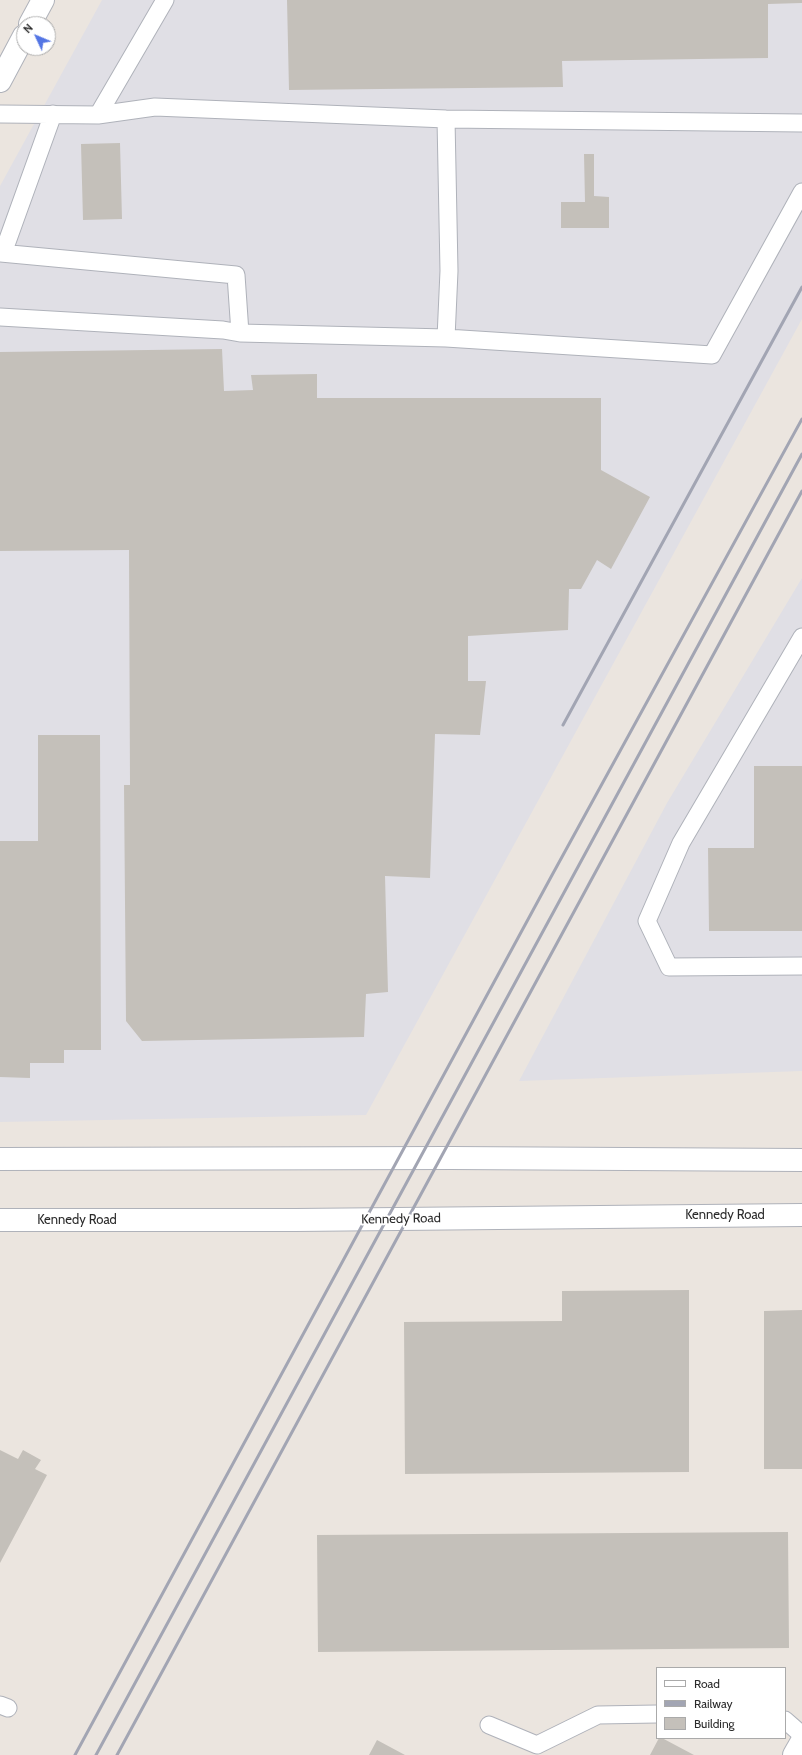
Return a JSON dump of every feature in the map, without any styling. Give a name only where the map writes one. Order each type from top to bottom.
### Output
[{"type":"main road","points":[[34,16],[43,0]]},
{"type":"main road","points":[[0,81],[16,51]]},
{"type":"main road","points":[[0,1159],[459,1158],[802,1160]]},
{"type":"main road","name":"Kennedy Road","points":[[0,1220],[296,1220],[802,1215]]},
{"type":"main road","points":[[794,1755],[802,1741]]},
{"type":"lane","points":[[98,115],[165,0]]},
{"type":"lane","points":[[0,114],[98,115],[155,108],[446,118],[802,123]]},
{"type":"lane","points":[[53,114],[2,253],[236,275],[240,333]]},
{"type":"lane","points":[[446,118],[449,271],[446,338]]},
{"type":"lane","points":[[0,317],[223,330],[240,333],[446,338],[712,355],[802,192]]},
{"type":"lane","points":[[802,637],[681,843],[647,921],[669,966],[802,966]]},
{"type":"lane","points":[[489,1725],[537,1745],[598,1715],[656,1714]]},
{"type":"lane","points":[[786,1721],[802,1735]]},
{"type":"shaded area","points":[[102,0],[802,0],[802,319],[366,1115],[0,1122],[0,186]]},
{"type":"shaded area","points":[[802,578],[802,1071],[519,1081],[667,803]]},
{"type":"building","points":[[287,0],[802,0],[802,3],[768,4],[768,58],[562,61],[563,87],[289,90]]},
{"type":"building","points":[[120,143],[122,219],[83,220],[81,144]]},
{"type":"building","points":[[584,154],[594,154],[594,196],[609,197],[609,228],[561,228],[561,202],[585,202]]},
{"type":"building","points":[[222,349],[224,391],[253,390],[251,375],[317,374],[317,398],[601,398],[601,470],[650,497],[611,569],[597,560],[581,589],[569,589],[568,630],[468,636],[468,681],[486,681],[480,735],[435,734],[430,878],[385,876],[388,992],[366,994],[364,1037],[142,1041],[126,1021],[124,785],[130,785],[129,550],[0,551],[0,352]]},
{"type":"building","points":[[38,735],[100,735],[101,1050],[64,1050],[64,1063],[30,1063],[30,1078],[0,1077],[0,841],[38,841]]},
{"type":"building","points":[[754,766],[802,766],[802,931],[709,931],[708,848],[754,848]]},
{"type":"building","points":[[689,1290],[689,1472],[405,1474],[404,1322],[562,1321],[562,1291]]},
{"type":"building","points":[[802,1310],[802,1469],[764,1469],[764,1311]]},
{"type":"building","points":[[0,1450],[18,1459],[23,1450],[41,1460],[35,1469],[47,1475],[0,1563]]},
{"type":"building","points":[[788,1532],[789,1648],[318,1652],[317,1535]]},
{"type":"building","points":[[658,1739],[664,1739],[694,1755],[650,1755]]},
{"type":"building","points":[[377,1740],[405,1755],[369,1755]]},
{"type":"railway","points":[[563,725],[802,287]]},
{"type":"railway","points":[[75,1755],[551,877],[802,419]]},
{"type":"railway","points":[[96,1755],[802,454]]},
{"type":"railway","points":[[117,1755],[802,491]]}]
